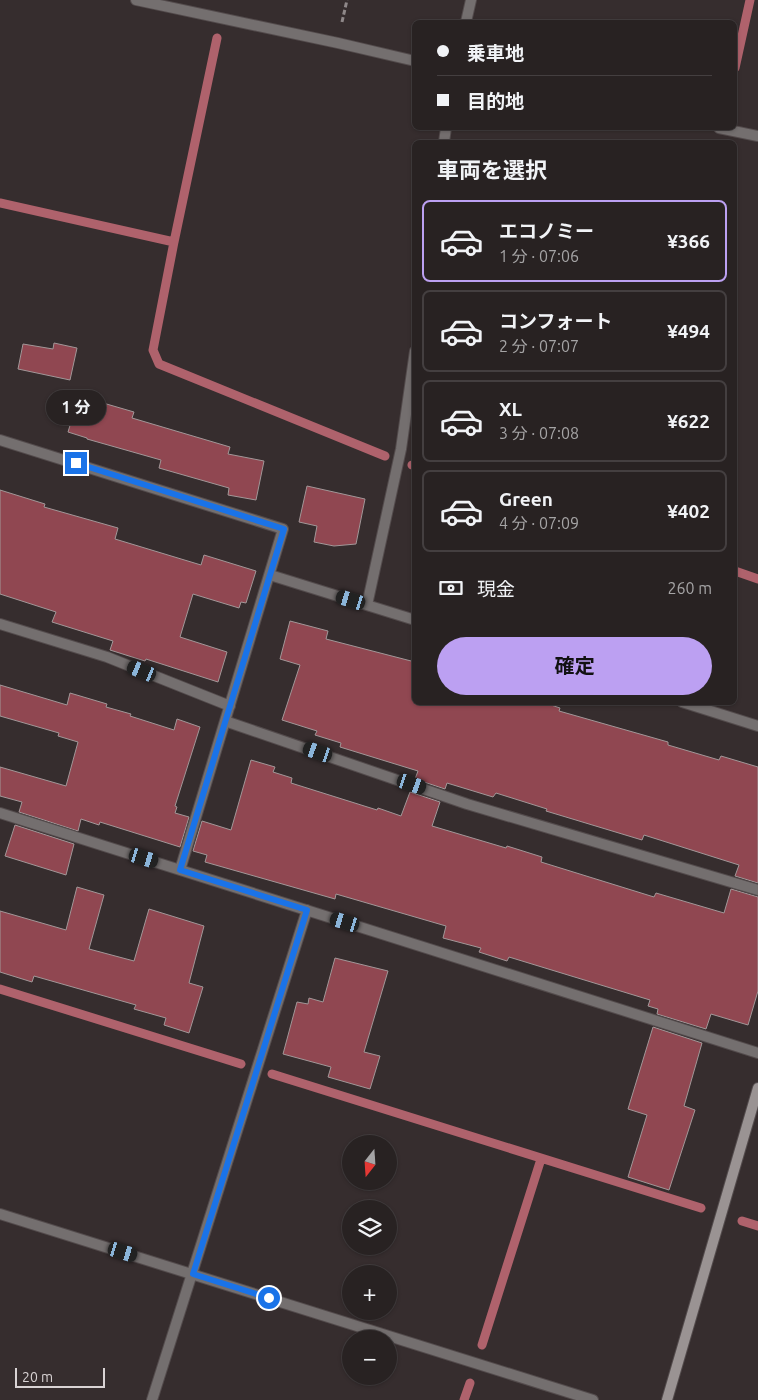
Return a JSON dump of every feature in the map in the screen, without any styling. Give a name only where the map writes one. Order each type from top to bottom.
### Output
[{"type":"street","points":[[136,0],[412,59]]},
{"type":"street","points":[[466,20],[471,0]]},
{"type":"street","points":[[728,130],[758,136]]},
{"type":"street","points":[[367,605],[401,449],[412,373]]},
{"type":"street","points":[[0,440],[284,529],[180,870]]},
{"type":"street","points":[[270,574],[412,619]]},
{"type":"street","points":[[0,624],[107,657],[230,706]]},
{"type":"street","points":[[692,705],[758,726]]},
{"type":"street","points":[[225,721],[467,804],[758,890]]},
{"type":"street","points":[[0,813],[758,1053]]},
{"type":"street","points":[[152,1400],[307,910]]},
{"type":"street","points":[[667,1400],[758,1088]]},
{"type":"street","points":[[0,1214],[593,1400]]},
{"type":"building","points":[[54,343],[77,348],[70,380],[18,369],[23,344],[53,349]]},
{"type":"building","points":[[79,396],[134,412],[132,418],[230,447],[228,454],[264,461],[256,500],[228,495],[229,488],[159,468],[161,460],[68,432]]},
{"type":"building","points":[[307,486],[365,499],[356,544],[334,546],[314,542],[317,526],[299,522]]},
{"type":"building","points":[[0,490],[45,504],[44,507],[118,528],[115,539],[201,565],[204,555],[256,571],[246,603],[241,602],[239,608],[193,594],[180,637],[227,652],[218,682],[146,659],[145,661],[110,650],[113,641],[52,622],[56,612],[0,594]]},
{"type":"building","points":[[290,621],[328,631],[326,639],[412,661],[412,705],[551,705],[560,708],[559,711],[668,742],[668,745],[719,760],[721,756],[758,767],[758,883],[735,876],[739,865],[644,835],[642,840],[546,811],[547,809],[496,793],[493,797],[447,783],[445,789],[415,779],[418,771],[340,747],[341,743],[315,735],[317,731],[282,720],[300,665],[280,659]]},
{"type":"building","points":[[0,685],[67,705],[70,693],[107,704],[106,707],[174,730],[177,719],[200,727],[175,806],[177,807],[175,813],[189,817],[180,847],[100,822],[99,825],[81,819],[78,831],[19,812],[22,802],[0,796],[0,767],[66,786],[78,742],[58,736],[59,733],[0,716]]},
{"type":"building","points":[[251,760],[275,767],[273,772],[292,778],[291,783],[401,816],[410,792],[440,802],[432,826],[542,857],[541,862],[654,897],[656,893],[724,913],[731,889],[758,897],[758,991],[748,1025],[711,1014],[706,1029],[657,1014],[658,1009],[648,1006],[650,1000],[509,957],[507,961],[479,952],[481,948],[443,938],[446,926],[336,894],[335,899],[205,862],[207,855],[193,851],[202,821],[231,830]]},
{"type":"building","points":[[15,825],[74,844],[66,875],[5,856]]},
{"type":"building","points":[[77,887],[104,895],[89,949],[134,961],[149,909],[204,926],[189,983],[203,987],[189,1033],[164,1025],[166,1018],[134,1009],[136,1005],[34,976],[32,982],[0,972],[0,911],[66,930]]},
{"type":"building","points":[[335,958],[388,971],[364,1052],[380,1056],[370,1089],[328,1077],[331,1067],[283,1054],[297,1002],[308,1004],[309,998],[323,1002]]},
{"type":"building","points":[[653,1027],[702,1043],[684,1106],[695,1110],[669,1190],[628,1177],[647,1115],[628,1109]]},
{"type":"waterway","points":[[737,59],[750,0]]},
{"type":"waterway","points":[[174,242],[217,38]]},
{"type":"waterway","points":[[0,203],[174,242],[153,350],[159,364],[385,456]]},
{"type":"waterway","points":[[737,572],[758,579]]},
{"type":"waterway","points":[[0,989],[241,1064]]},
{"type":"waterway","points":[[272,1074],[701,1208]]},
{"type":"waterway","points":[[482,1345],[541,1159]]},
{"type":"waterway","points":[[742,1221],[758,1226]]},
{"type":"waterway","points":[[464,1400],[470,1383]]},
{"type":"route","points":[[76,463],[284,529],[180,870],[307,910],[193,1274],[269,1298]]}]
